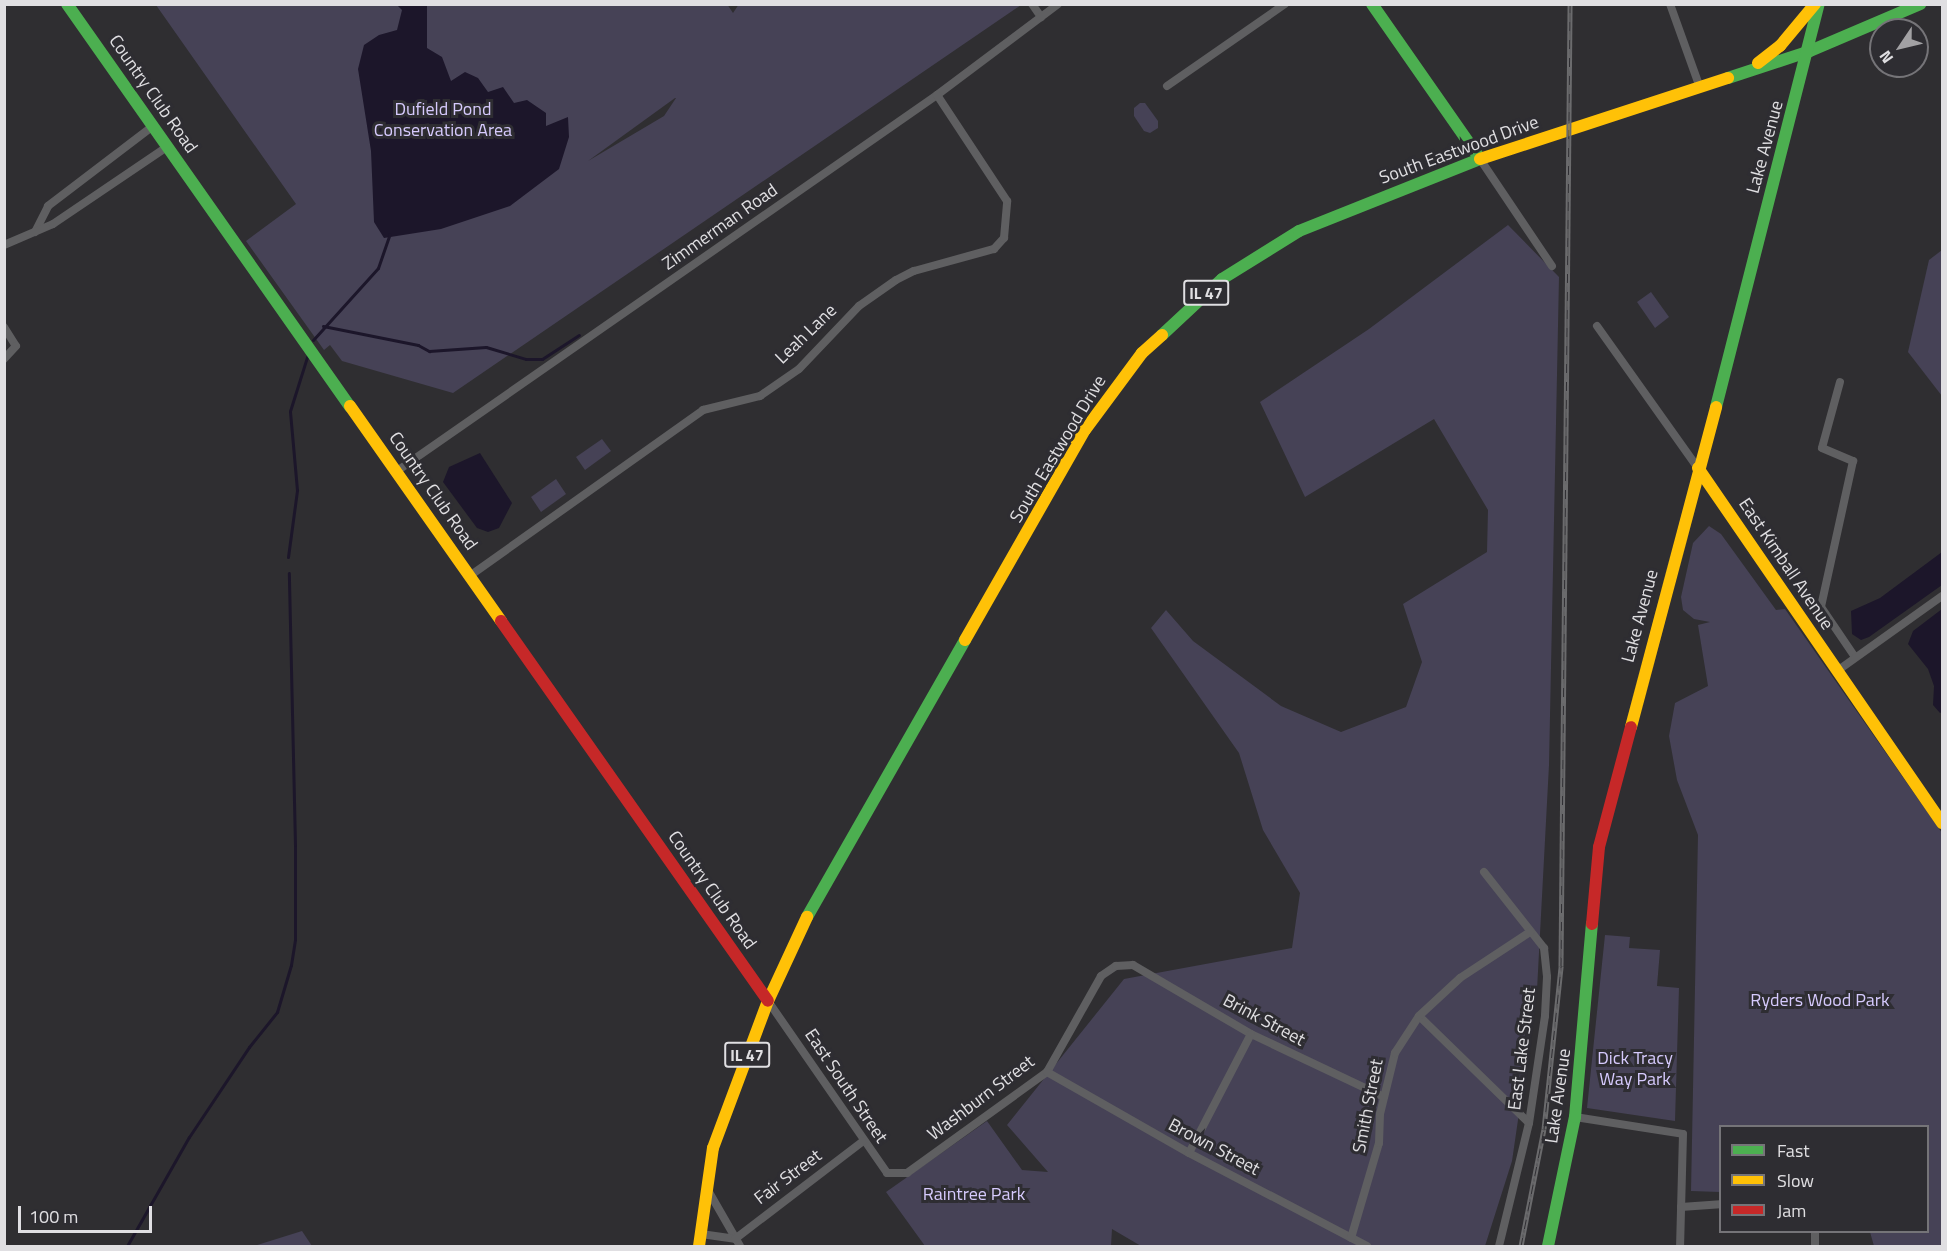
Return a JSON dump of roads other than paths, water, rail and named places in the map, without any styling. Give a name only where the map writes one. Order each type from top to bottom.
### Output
[{"type":"street","name":"Country Club Road","points":[[67,4],[768,1000]]},
{"type":"street","points":[[1032,4],[1041,17]]},
{"type":"street","name":"Zimmerman Road","points":[[397,471],[937,96],[1058,4]]},
{"type":"street","points":[[1167,86],[1285,4]]},
{"type":"street","points":[[1372,4],[1552,266]]},
{"type":"street","points":[[1671,4],[1699,85]]},
{"type":"street","points":[[1747,70],[1780,46],[1817,4]]},
{"type":"street","name":"Lake Avenue","points":[[1548,1246],[1575,1117],[1599,847],[1810,51],[1817,4]]},
{"type":"street","name":"South Eastwood Drive","points":[[699,1246],[713,1148],[768,1000],[812,907],[1085,430],[1142,353],[1222,279],[1283,239],[1339,213],[1480,159],[1699,85],[1810,51],[1920,4]]},
{"type":"street","name":"Leah Lane","points":[[471,575],[703,410],[760,396],[798,369],[859,306],[896,280],[914,271],[994,249],[1004,238],[1007,201],[937,96]]},
{"type":"street","points":[[35,232],[48,206],[153,126]]},
{"type":"street","points":[[4,245],[53,224],[168,146]]},
{"type":"street","name":"East Kimball Avenue","points":[[1597,326],[1698,468],[1942,823]]},
{"type":"street","points":[[4,327],[16,346],[4,359]]},
{"type":"street","points":[[1840,382],[1822,448],[1853,461],[1821,608],[1855,657]]},
{"type":"street","points":[[1837,671],[1942,596]]},
{"type":"street","name":"East Lake Street","points":[[1484,872],[1544,948],[1547,977],[1545,1016],[1529,1123],[1498,1246]]},
{"type":"street","name":"Smith Street","points":[[1351,1238],[1379,1143],[1384,1097],[1395,1053],[1419,1016],[1460,978],[1530,932]]},
{"type":"street","name":"Brink Street","points":[[1133,965],[1251,1034],[1384,1097]]},
{"type":"street","name":"Washburn Street","points":[[907,1173],[1047,1072],[1101,976],[1116,966],[1133,965]]},
{"type":"street","name":"East South Street","points":[[768,1000],[862,1142],[887,1173],[907,1173]]},
{"type":"street","points":[[1419,1016],[1529,1123]]},
{"type":"street","points":[[1190,1153],[1251,1034]]},
{"type":"street","name":"Brown Street","points":[[1047,1072],[1190,1153],[1367,1246]]},
{"type":"street","points":[[1575,1117],[1683,1134],[1680,1246]]},
{"type":"street","name":"Fair Street","points":[[737,1243],[862,1142]]},
{"type":"street","points":[[707,1188],[737,1243]]},
{"type":"street","points":[[1682,1207],[1719,1204]]},
{"type":"street","points":[[701,1234],[737,1243]]},
{"type":"waterway","points":[[313,340],[378,268],[390,234]]},
{"type":"waterway","points":[[323,326],[418,345],[429,351],[486,347],[526,359],[542,359],[579,335]]},
{"type":"waterway","points":[[288,557],[297,490],[290,411],[307,357]]},
{"type":"waterway","points":[[127,1246],[189,1137],[249,1047],[277,1012],[291,965],[295,939],[295,845],[289,573]]},
{"type":"railway","points":[[1521,1246],[1544,1129],[1561,966],[1570,4]]},
{"type":"park label","name":"Dufield Pond Conservation Area","points":[[443,120]]},
{"type":"park label","name":"Ryders Wood Park","points":[[1820,1000]]},
{"type":"park label","name":"Dick Tracy Way Park","points":[[1635,1069]]},
{"type":"park label","name":"Raintree Park","points":[[974,1194]]}]
